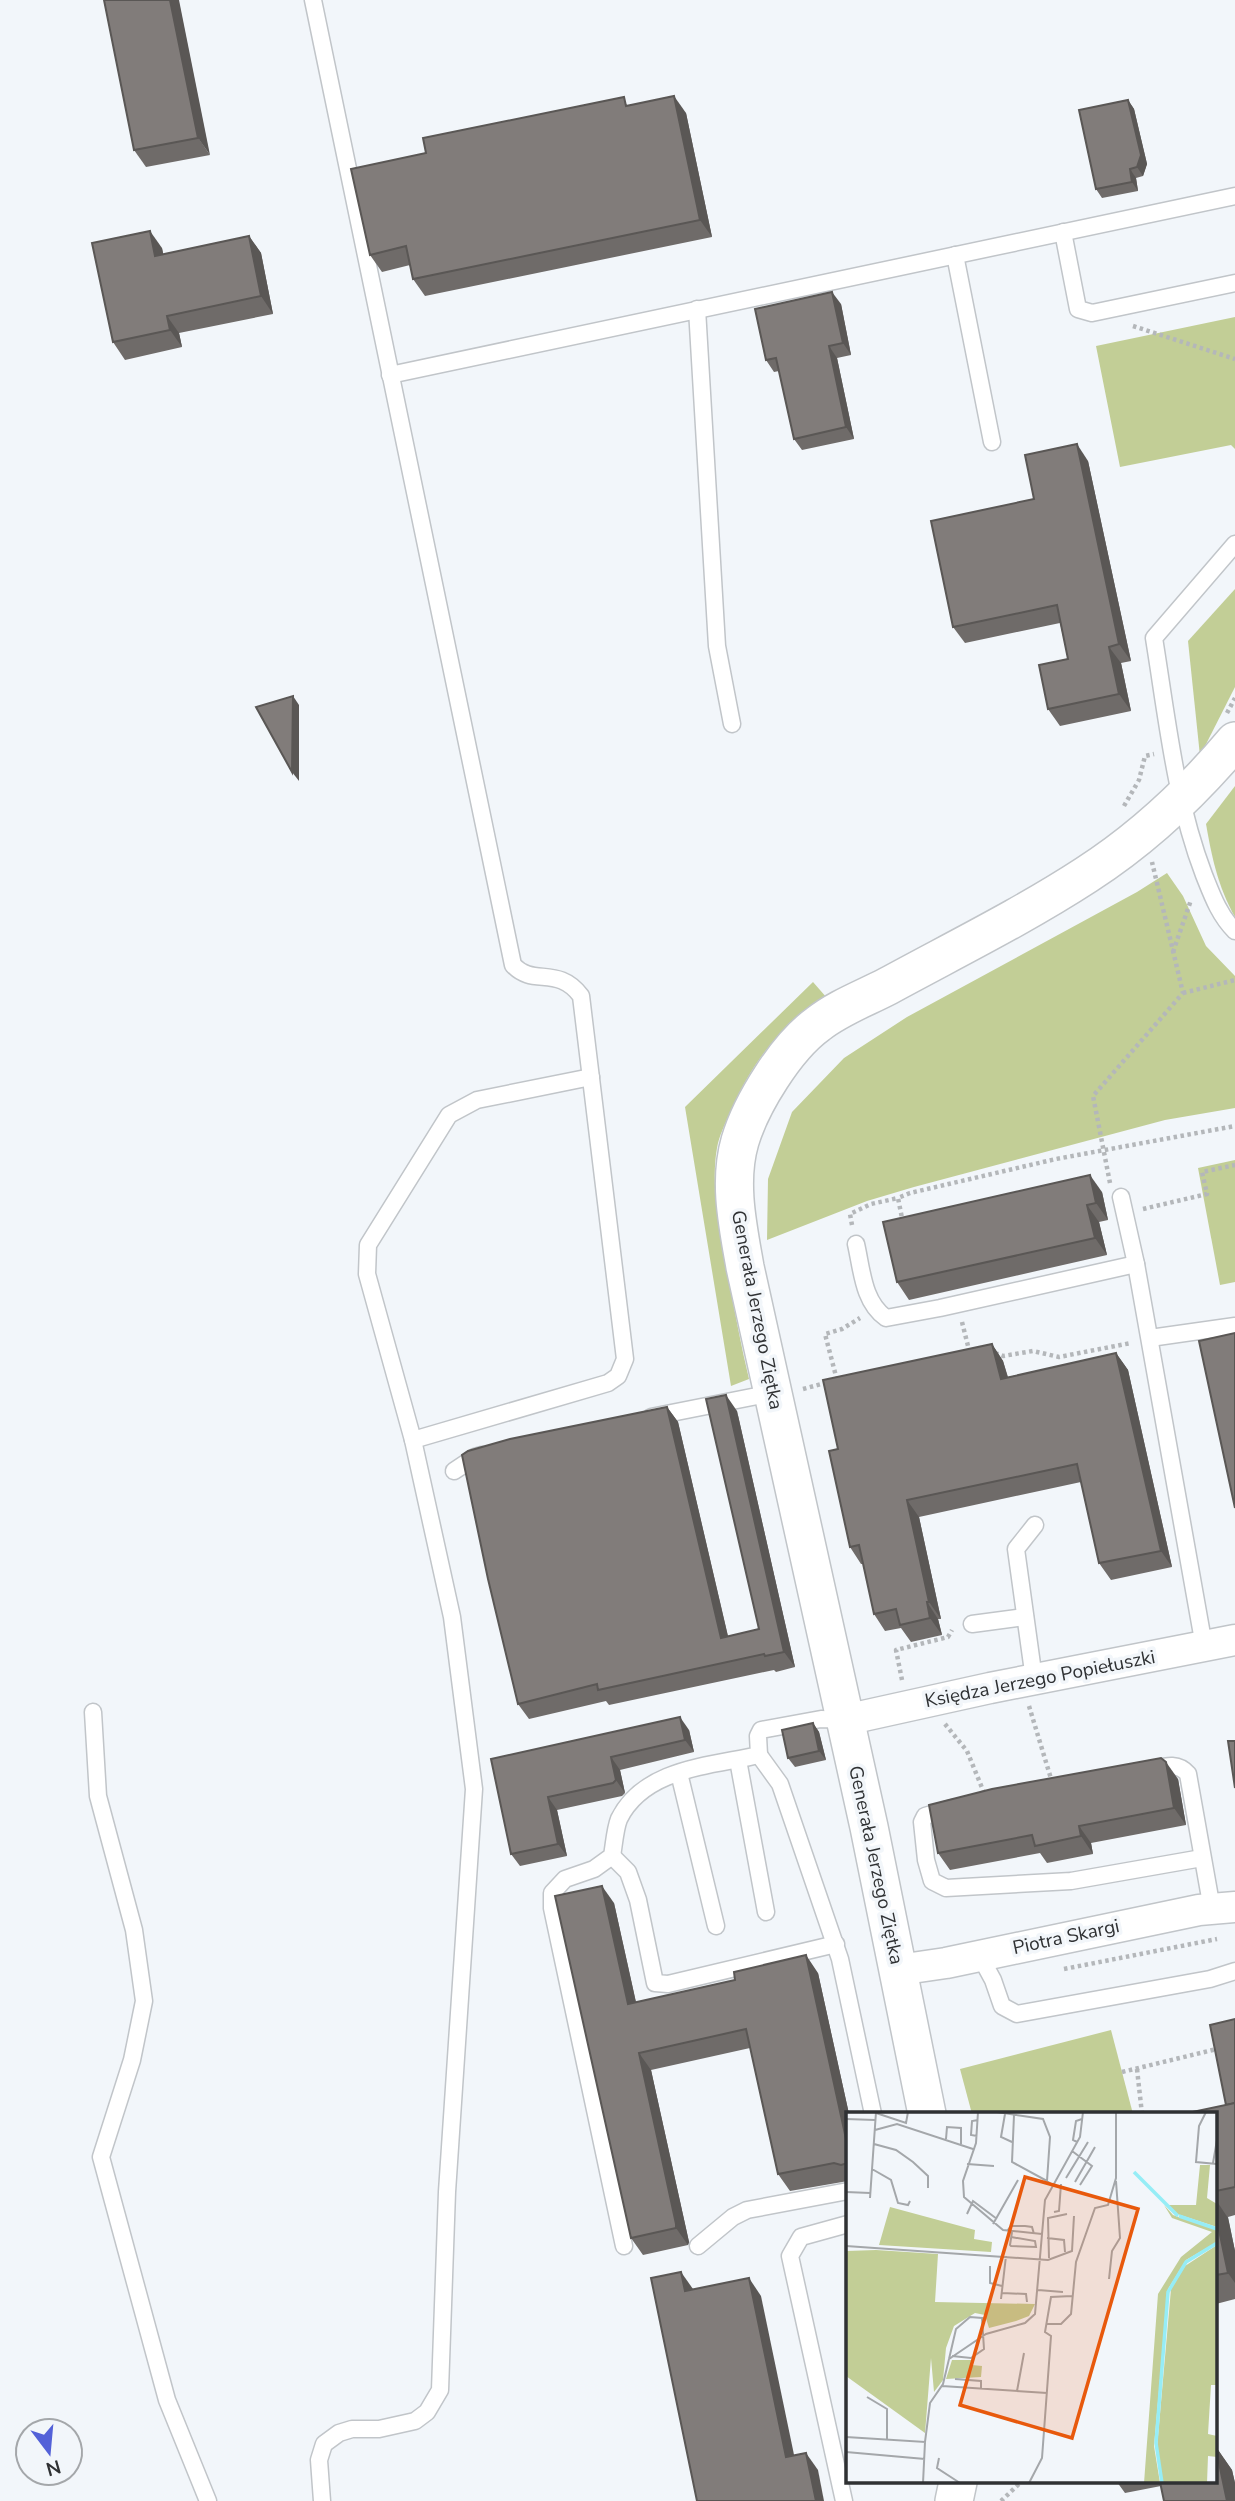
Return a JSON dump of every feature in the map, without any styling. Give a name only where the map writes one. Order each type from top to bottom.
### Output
[{"type":"street","name":"Generała Jerzego Ziętka","points":[[927,2112],[845,1720],[782,1392],[735,1213],[736,1169],[740,1143],[770,1079],[789,1053],[818,1024],[1086,876],[1123,850],[1181,800],[1235,741]]},
{"type":"street","name":"Księdza Jerzego Popiełuszki","points":[[845,1720],[1031,1698],[1204,1646],[1235,1640]]},
{"type":"street","name":"Piotra Skargi","points":[[898,1970],[1223,1908]]},
{"type":"lane","points":[[313,0],[513,965],[521,974],[557,978],[573,985],[581,996],[625,1359],[618,1376],[608,1383],[413,1440]]},
{"type":"lane","points":[[390,374],[1235,196]]},
{"type":"lane","points":[[1063,232],[1077,309],[1092,313],[1235,283]]},
{"type":"lane","points":[[955,255],[992,442]]},
{"type":"lane","points":[[697,309],[718,646],[732,724]]},
{"type":"lane","points":[[1235,544],[1154,638],[1181,800],[1193,845],[1224,920],[1235,931]]},
{"type":"lane","points":[[322,2501],[319,2460],[324,2444],[339,2433],[352,2429],[379,2429],[415,2421],[427,2412],[440,2390],[447,2192],[474,1789],[452,1617],[413,1440],[367,1274],[368,1245],[449,1115],[477,1100],[591,1077]]},
{"type":"lane","points":[[1121,1197],[1150,1338],[1204,1646]]},
{"type":"lane","points":[[856,1244],[866,1290],[874,1309],[886,1318],[1136,1264]]},
{"type":"lane","points":[[1150,1338],[1235,1326]]},
{"type":"lane","points":[[639,1420],[782,1392]]},
{"type":"lane","points":[[454,1471],[475,1457],[498,1450]]},
{"type":"lane","points":[[1031,1698],[1026,1617],[1016,1549],[1035,1525]]},
{"type":"lane","points":[[972,1624],[1026,1617]]},
{"type":"lane","points":[[93,1712],[98,1796],[134,1930],[144,2001],[132,2060],[101,2157],[167,2400],[208,2501]]},
{"type":"lane","points":[[845,1720],[821,1719],[761,1730],[758,1736],[759,1755],[780,1784],[836,1944],[873,2112]]},
{"type":"lane","points":[[624,2246],[552,1908],[552,1893],[565,1879],[594,1869],[612,1856],[619,1819],[642,1789],[668,1776],[759,1755]]},
{"type":"lane","points":[[738,1760],[766,1912]]},
{"type":"lane","points":[[1131,1773],[1165,1766],[1182,1768],[1188,1774],[1202,1858],[1223,1908]]},
{"type":"lane","points":[[679,1773],[716,1926]]},
{"type":"lane","points":[[986,1800],[925,1816],[922,1822],[926,1860],[932,1881],[946,1888],[1071,1881],[1202,1858]]},
{"type":"lane","points":[[612,1856],[628,1872],[638,1900],[655,1983],[668,1984],[836,1944]]},
{"type":"lane","points":[[980,1956],[993,1980],[1002,2006],[1017,2014],[1210,1979],[1235,1971]]},
{"type":"lane","points":[[698,2246],[733,2217],[747,2210],[846,2191]]},
{"type":"lane","points":[[844,2501],[790,2256],[801,2237],[846,2225]]},
{"type":"path","points":[[1092,313],[1235,359]]},
{"type":"path","points":[[1149,851],[1183,993]]},
{"type":"path","points":[[1173,952],[1193,896]]},
{"type":"path","points":[[1121,1197],[1111,1187],[1093,1096],[1183,993],[1235,979]]},
{"type":"path","points":[[856,1244],[850,1214],[872,1204],[930,1187],[1103,1150],[1235,1126]]},
{"type":"path","points":[[1125,1214],[1207,1194],[1202,1172],[1235,1165]]},
{"type":"path","points":[[898,1198],[903,1224]]},
{"type":"path","points":[[958,1304],[970,1354]]},
{"type":"path","points":[[837,1381],[825,1334],[842,1329],[874,1309]]},
{"type":"path","points":[[986,1350],[1003,1356],[1033,1352],[1059,1357],[1150,1338]]},
{"type":"path","points":[[959,1356],[978,1352]]},
{"type":"path","points":[[782,1392],[849,1378]]},
{"type":"path","points":[[1031,1698],[1054,1788]]},
{"type":"path","points":[[943,1722],[967,1751],[978,1772],[986,1800]]},
{"type":"path","points":[[1122,2073],[1224,2048]]},
{"type":"path","points":[[1137,2069],[1142,2112]]},
{"type":"path","points":[[1002,2501],[1019,2484]]},
{"type":"green space","points":[[1235,317],[1235,449],[1231,445],[1120,467],[1096,346]]},
{"type":"green space","points":[[1235,589],[1235,687],[1200,756],[1188,641]]},
{"type":"green space","points":[[1235,786],[1235,917],[1216,872],[1206,824]]},
{"type":"green space","points":[[1167,873],[1183,896],[1206,946],[1235,976],[1235,1108],[1165,1120],[914,1187],[867,1201],[767,1240],[768,1179],[792,1112],[844,1058],[907,1017]]},
{"type":"green space","points":[[813,982],[827,998],[795,1020],[758,1062],[738,1095],[717,1148],[717,1214],[749,1379],[731,1386],[685,1107]]},
{"type":"green space","points":[[1235,1160],[1235,1282],[1220,1285],[1198,1168]]},
{"type":"green space","points":[[1111,2030],[1132,2112],[971,2112],[960,2069]]},
{"type":"building","points":[[104,0],[170,0],[198,138],[134,150]]},
{"type":"building","points":[[674,96],[700,220],[413,279],[406,246],[370,255],[351,169],[426,153],[423,138],[624,97],[626,106]]},
{"type":"building","points":[[1128,100],[1141,155],[1137,167],[1130,169],[1132,182],[1096,189],[1079,110]]},
{"type":"building","points":[[150,231],[155,256],[249,236],[261,296],[167,316],[170,330],[113,342],[92,243]]},
{"type":"building","points":[[832,292],[843,343],[829,346],[846,427],[794,439],[776,358],[766,360],[755,309]]},
{"type":"building","points":[[1077,444],[1119,644],[1109,647],[1119,694],[1048,709],[1039,665],[1068,659],[1057,605],[953,627],[931,521],[1034,499],[1025,455]]},
{"type":"building","points":[[293,696],[292,772],[256,707]]},
{"type":"building","points":[[1090,1175],[1096,1203],[1087,1205],[1095,1238],[897,1282],[883,1222]]},
{"type":"building","points":[[1235,1333],[1235,1508],[1199,1341]]},
{"type":"building","points":[[992,1344],[1001,1379],[1116,1353],[1161,1551],[1099,1563],[1077,1464],[907,1500],[930,1618],[900,1625],[896,1609],[874,1614],[859,1545],[850,1547],[829,1451],[838,1449],[823,1380]]},
{"type":"building","points":[[726,1395],[784,1652],[598,1690],[597,1684],[518,1704],[462,1455],[510,1439],[667,1407],[721,1638],[759,1629],[706,1399]]},
{"type":"building","points":[[680,1717],[685,1740],[611,1757],[616,1780],[613,1783],[548,1797],[558,1844],[511,1854],[491,1759]]},
{"type":"building","points":[[813,1723],[819,1751],[788,1758],[782,1730]]},
{"type":"building","points":[[1228,1741],[1235,1741],[1235,1788]]},
{"type":"building","points":[[1161,1758],[1166,1762],[1174,1808],[1079,1826],[1081,1836],[1035,1846],[1032,1835],[938,1853],[929,1805],[992,1789]]},
{"type":"building","points":[[602,1886],[628,2004],[735,1980],[734,1972],[806,1955],[846,2139],[846,2164],[834,2163],[778,2174],[746,2029],[639,2053],[676,2228],[631,2238],[555,1896]]},
{"type":"building","points":[[1235,2019],[1235,2103],[1226,2105],[1210,2025]]},
{"type":"building","points":[[1235,2103],[1235,2187],[1218,2191],[1218,2112],[1192,2112]]},
{"type":"building","points":[[1218,2226],[1228,2273],[1218,2275]]},
{"type":"building","points":[[681,2272],[685,2291],[749,2278],[786,2457],[806,2453],[816,2501],[697,2501],[651,2278]]},
{"type":"building","points":[[1218,2458],[1227,2501],[1164,2501],[1160,2484],[1218,2484]]}]
